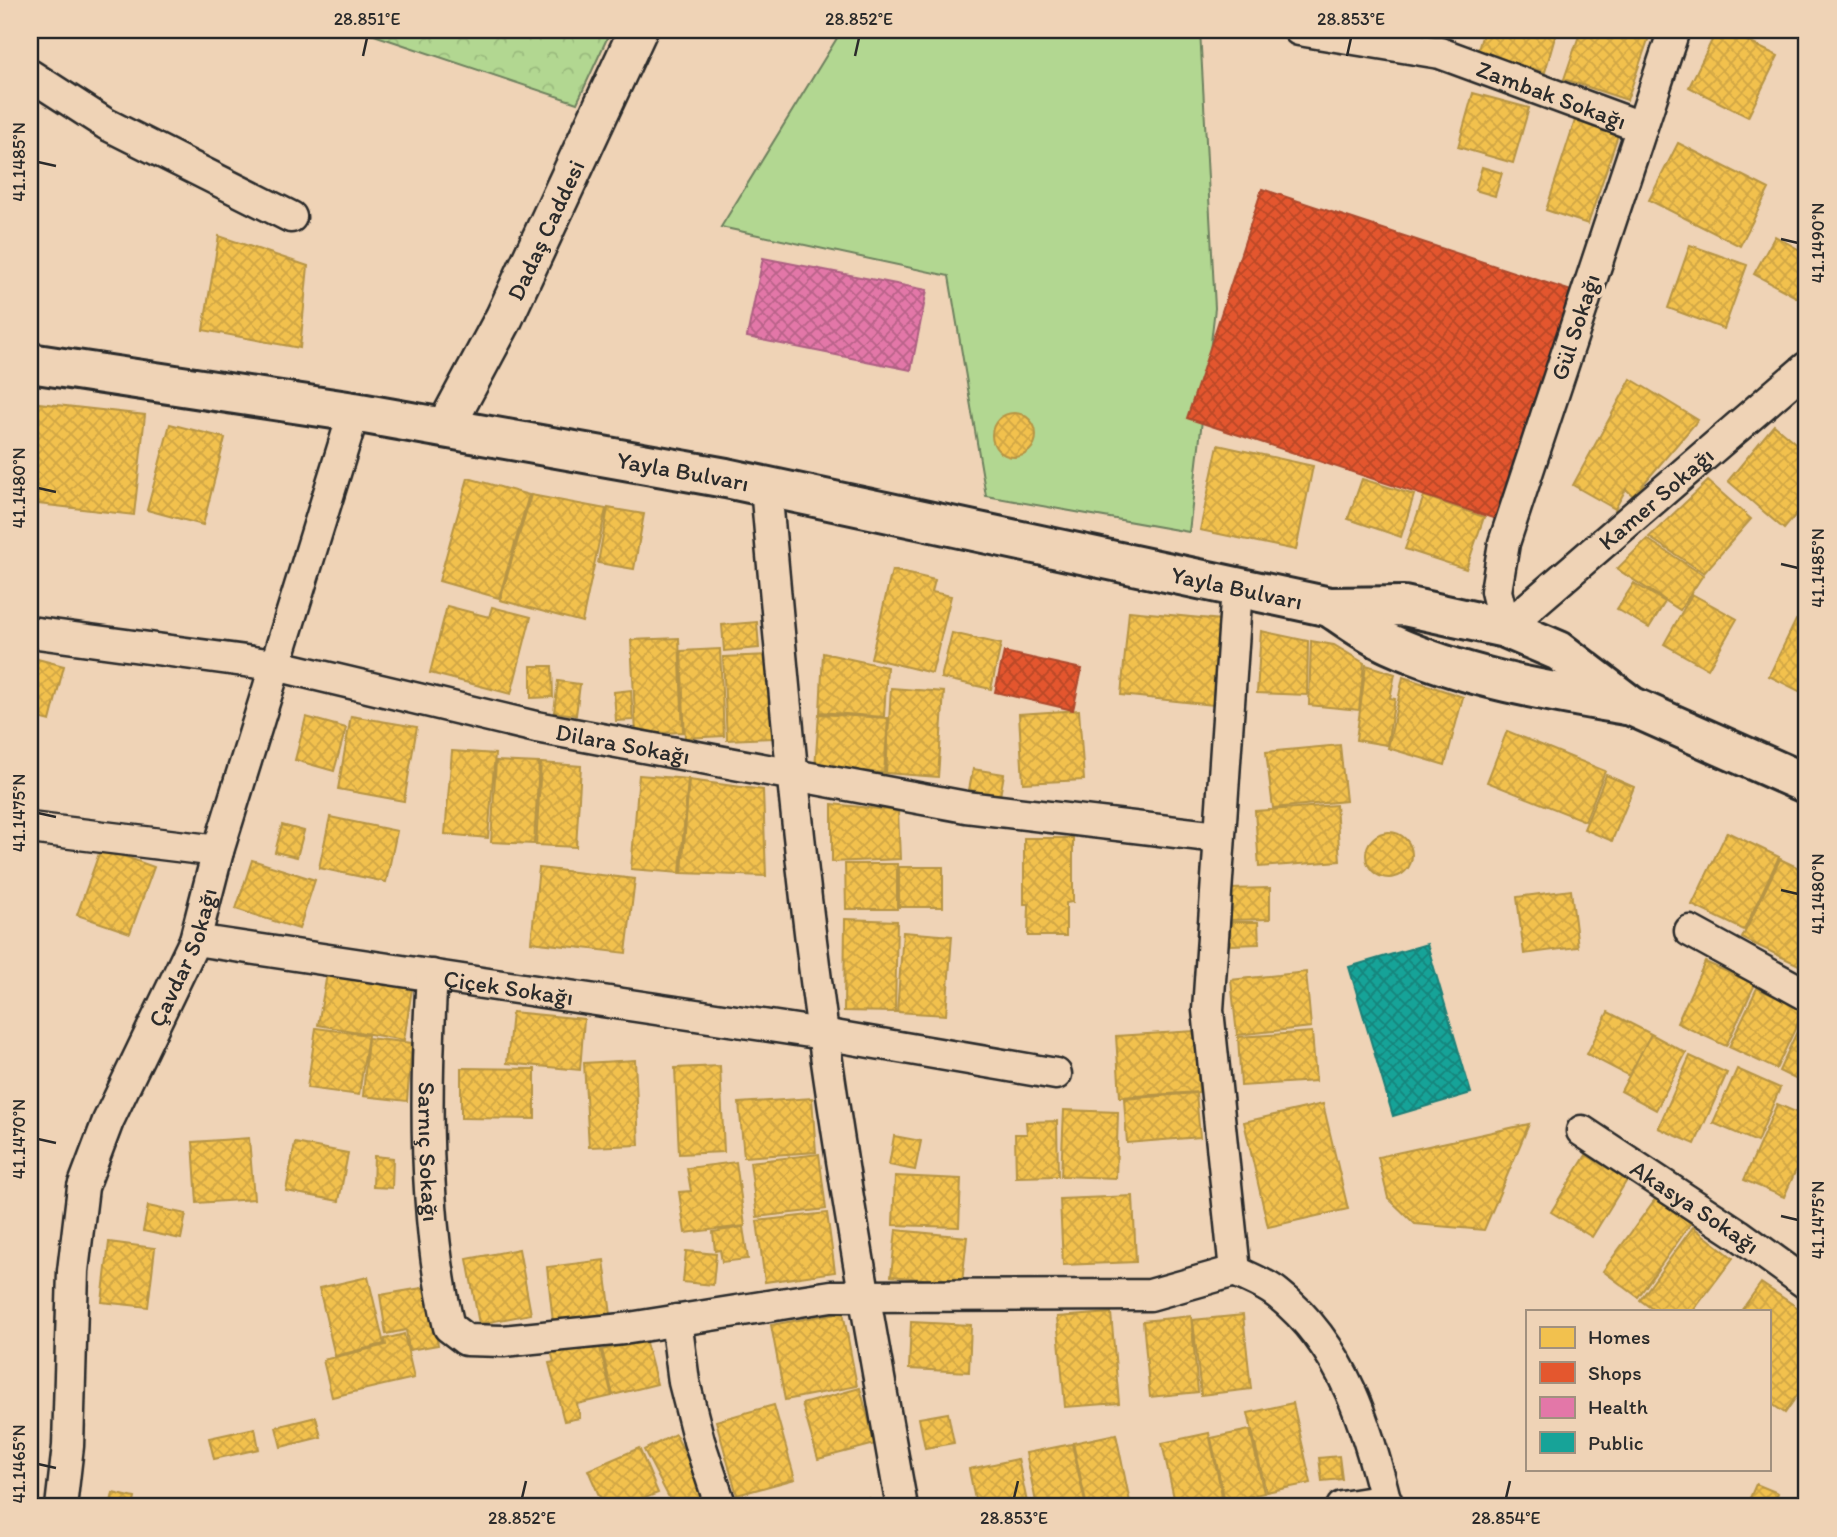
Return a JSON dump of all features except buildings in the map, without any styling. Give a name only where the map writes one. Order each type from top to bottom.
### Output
[{"type":"main road","name":"Yayla Bulvarı","points":[[30,363],[354,412],[765,487],[1330,607],[1404,606],[1505,628],[1559,650],[1631,706]]},
{"type":"main road","name":"Yayla Bulvarı","points":[[1330,607],[1388,644],[1496,681],[1631,706],[1807,784]]},
{"type":"street","name":"Dadaş Caddesi","points":[[445,428],[509,306],[638,30]]},
{"type":"street","name":"Zambak Sokağı","points":[[1299,30],[1444,42],[1641,127]]},
{"type":"street","name":"Gül Sokağı","points":[[1505,628],[1496,591],[1504,543],[1674,30]]},
{"type":"street","points":[[30,75],[106,124],[291,217]]},
{"type":"street","name":"Kamer Sokağı","points":[[1505,628],[1807,368]]},
{"type":"street","name":"Çavdar Sokağı","points":[[61,1507],[68,1446],[73,1270],[83,1188],[108,1121],[195,940],[218,851],[354,412]]},
{"type":"street","points":[[765,487],[791,774],[823,1034],[864,1298],[902,1507]]},
{"type":"street","points":[[1235,1271],[1208,1010],[1237,587]]},
{"type":"street","name":"Dilara Sokağı","points":[[30,632],[275,665],[536,727],[966,807],[1218,837]]},
{"type":"street","points":[[30,828],[218,851]]},
{"type":"street","points":[[1690,931],[1807,995]]},
{"type":"street","name":"Çiçek Sokağı","points":[[195,940],[823,1034],[1056,1074]]},
{"type":"street","name":"Sarnıç Sokağı","points":[[432,975],[427,1051],[432,1204],[449,1327],[466,1340],[503,1341],[623,1329],[676,1320]]},
{"type":"street","name":"Akasya Sokağı","points":[[1582,1130],[1738,1234],[1807,1284]]},
{"type":"street","points":[[721,1507],[699,1441],[684,1382],[676,1320],[831,1296],[864,1298],[1150,1295],[1235,1271],[1276,1292],[1312,1325],[1348,1380],[1387,1504],[1342,1507]]},
{"type":"green space","points":[[359,30],[611,30],[577,103]]},
{"type":"green space","points":[[842,30],[1200,30],[1215,308],[1189,532],[986,496],[949,276],[721,227]]}]
